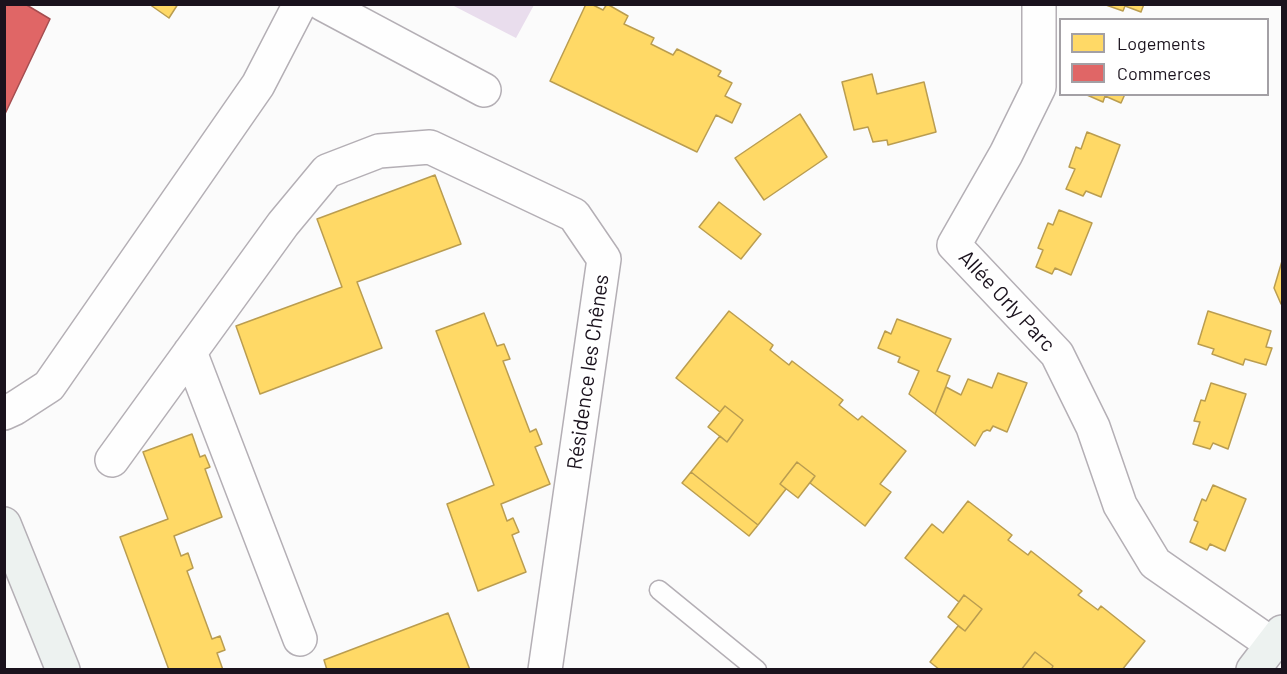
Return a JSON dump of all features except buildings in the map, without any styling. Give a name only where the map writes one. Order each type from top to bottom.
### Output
[{"type":"street","points":[[4,412],[15,408],[48,386],[258,85],[300,4]]},
{"type":"street","points":[[323,4],[484,90]]},
{"type":"street","name":"Allée Orly Parc","points":[[1039,4],[1039,87],[1006,154],[954,245],[1057,354],[1093,427],[1120,505],[1155,563],[1269,649]]},
{"type":"street","name":"Résidence les Chênes","points":[[111,460],[283,224],[327,171],[379,151],[430,147],[574,215],[604,259],[545,669]]},
{"type":"street","points":[[190,352],[300,639]]},
{"type":"street","points":[[4,525],[63,669]]},
{"type":"lane","points":[[659,590],[757,669]]},
{"type":"shaded area","points":[[534,4],[516,38],[452,5]]}]
